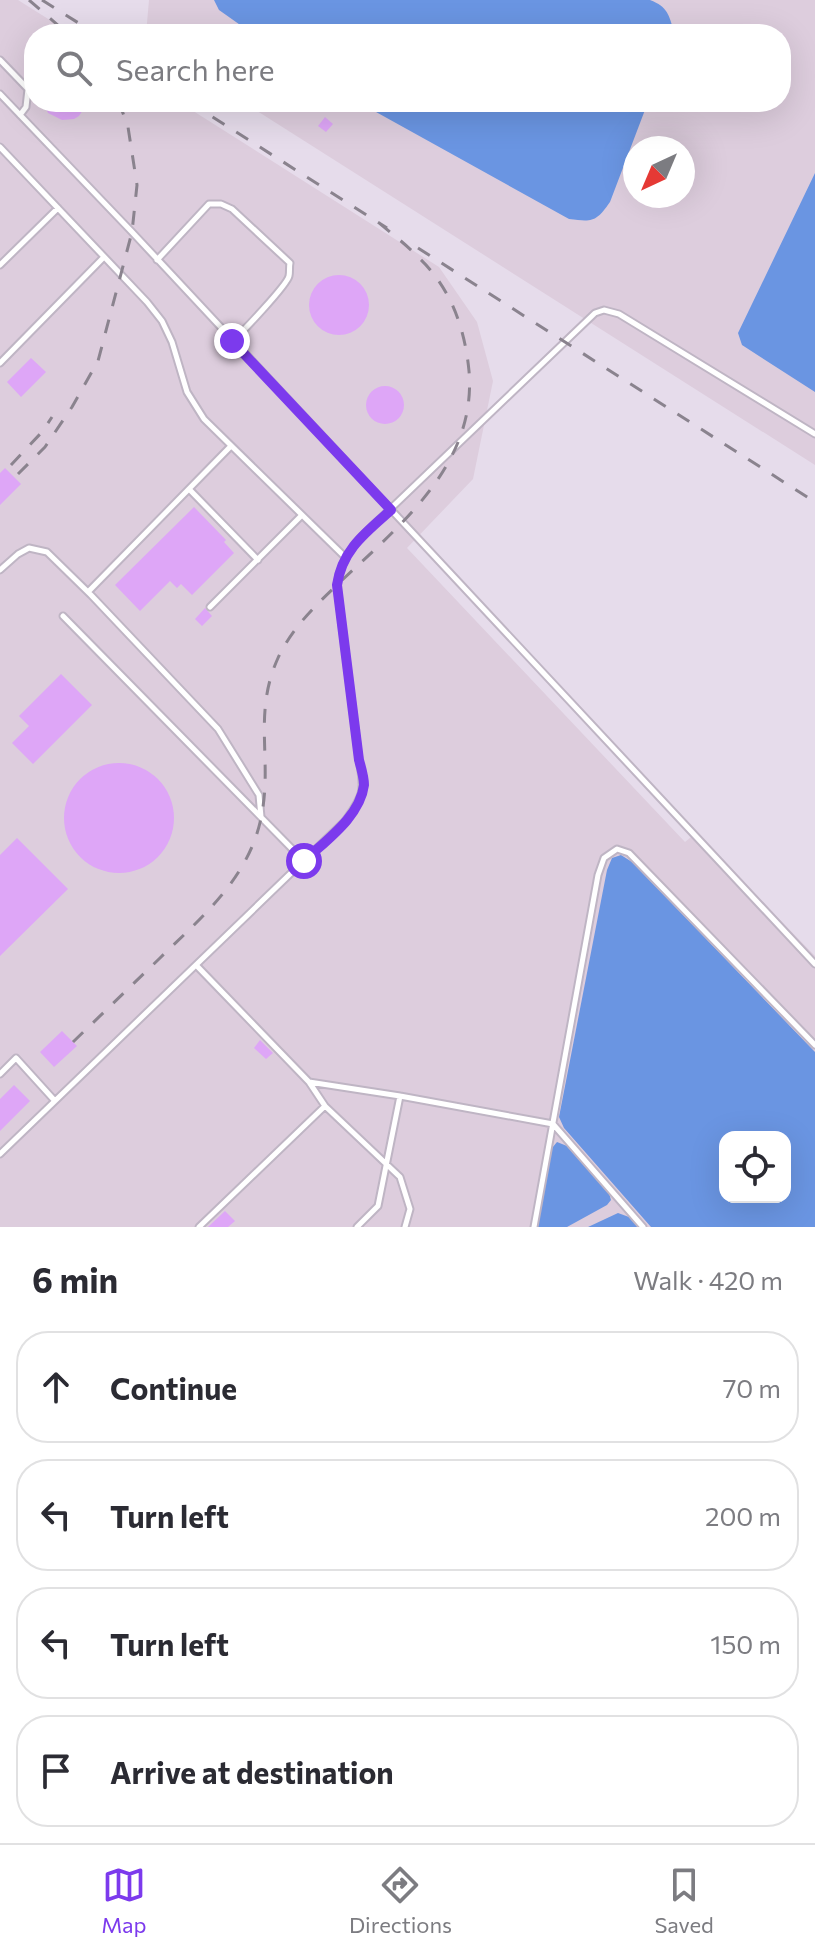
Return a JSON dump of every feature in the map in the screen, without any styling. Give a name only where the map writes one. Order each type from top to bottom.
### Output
[{"type":"lane","points":[[0,60],[24,85]]},
{"type":"lane","points":[[0,94],[815,964]]},
{"type":"lane","points":[[20,115],[24,110]]},
{"type":"lane","points":[[0,147],[162,321],[172,342],[187,392],[204,419],[345,557]]},
{"type":"lane","points":[[157,260],[209,204],[221,204],[232,209],[290,263],[289,278],[282,288],[232,341]]},
{"type":"lane","points":[[0,265],[58,208]]},
{"type":"lane","points":[[0,363],[104,257]]},
{"type":"lane","points":[[0,1154],[345,821],[357,805],[364,784],[337,585],[345,557],[360,538],[595,313],[604,310],[619,314],[815,434]]},
{"type":"lane","points":[[88,592],[230,447]]},
{"type":"lane","points":[[189,489],[258,560]]},
{"type":"lane","points":[[210,607],[301,516]]},
{"type":"lane","points":[[0,570],[29,548],[47,552],[218,729],[259,795],[261,817]]},
{"type":"lane","points":[[63,616],[304,861]]},
{"type":"lane","points":[[534,1227],[598,875],[604,858],[617,849],[629,853],[815,1045]]},
{"type":"lane","points":[[196,965],[309,1082],[325,1106],[400,1177],[410,1209],[405,1227]]},
{"type":"lane","points":[[0,1074],[16,1058],[55,1101]]},
{"type":"lane","points":[[309,1082],[553,1124],[643,1227]]},
{"type":"lane","points":[[357,1227],[378,1206],[400,1096]]},
{"type":"lane","points":[[199,1227],[325,1106]]},
{"type":"shaded area","points":[[0,0],[18,0],[56,24],[24,24],[24,112],[195,112],[439,267],[477,322],[493,381],[473,479],[407,548],[685,842],[696,833],[815,956],[815,1227],[0,1227]]},
{"type":"shaded area","points":[[149,0],[815,0],[815,465],[259,112],[791,112],[791,24],[147,24]]},
{"type":"water","points":[[214,0],[650,0],[667,12],[672,24],[239,24],[219,10]]},
{"type":"water","points":[[376,112],[644,112],[635,136],[623,136],[623,168],[610,202],[597,217],[569,219]]},
{"type":"water","points":[[815,173],[815,392],[742,345],[738,333]]},
{"type":"water","points":[[621,855],[632,862],[815,1052],[815,1227],[651,1227],[564,1128],[559,1117],[607,870],[612,858]]},
{"type":"water","points":[[557,1142],[567,1146],[609,1193],[611,1200],[567,1227],[536,1227],[552,1148]]},
{"type":"water","points":[[618,1213],[629,1217],[638,1227],[588,1227]]},
{"type":"building","points":[[82,112],[74,119],[62,120],[48,113]]},
{"type":"building","points":[[325,117],[333,124],[326,132],[318,126]]},
{"type":"building","points":[[339,275],[350,277],[360,284],[367,294],[367,316],[360,326],[350,333],[339,335],[328,333],[318,326],[311,316],[309,305],[311,294],[318,284],[328,277]]},
{"type":"building","points":[[31,358],[46,372],[21,397],[7,382]]},
{"type":"building","points":[[385,386],[398,392],[404,405],[398,418],[385,424],[372,418],[366,405],[372,392]]},
{"type":"building","points":[[5,468],[21,484],[0,505],[0,473]]},
{"type":"building","points":[[194,507],[226,540],[224,542],[234,553],[192,595],[181,584],[177,588],[170,581],[140,611],[115,585]]},
{"type":"building","points":[[205,608],[212,616],[202,626],[195,619]]},
{"type":"building","points":[[61,674],[92,705],[33,764],[12,743],[29,726],[19,716]]},
{"type":"building","points":[[119,763],[140,767],[158,779],[170,797],[174,818],[170,839],[158,857],[140,869],[119,873],[98,869],[80,857],[68,839],[64,818],[68,797],[80,779],[98,767]]},
{"type":"building","points":[[17,838],[68,889],[0,956],[0,855]]},
{"type":"building","points":[[62,1031],[77,1046],[54,1067],[40,1052]]},
{"type":"building","points":[[260,1040],[273,1053],[266,1059],[254,1048]]},
{"type":"building","points":[[14,1085],[30,1101],[0,1131],[0,1099]]},
{"type":"building","points":[[225,1211],[235,1221],[228,1227],[208,1227]]},
{"type":"railway","points":[[29,0],[57,24]]},
{"type":"railway","points":[[42,0],[80,24]]},
{"type":"railway","points":[[18,474],[45,447],[98,361],[132,232],[137,185],[123,112]]},
{"type":"railway","points":[[205,112],[387,228]]},
{"type":"railway","points":[[73,1042],[209,910],[236,875],[248,856],[262,813],[266,698],[278,658],[297,627],[313,609],[408,516],[429,491],[447,464],[460,436],[468,405],[469,371],[460,325],[440,282],[410,249],[378,222]]},
{"type":"railway","points":[[418,248],[815,502]]},
{"type":"railway","points":[[11,465],[52,417]]},
{"type":"route","points":[[232,341],[391,510],[360,538],[345,557],[337,585],[364,784],[357,805],[345,821],[304,861]]}]
